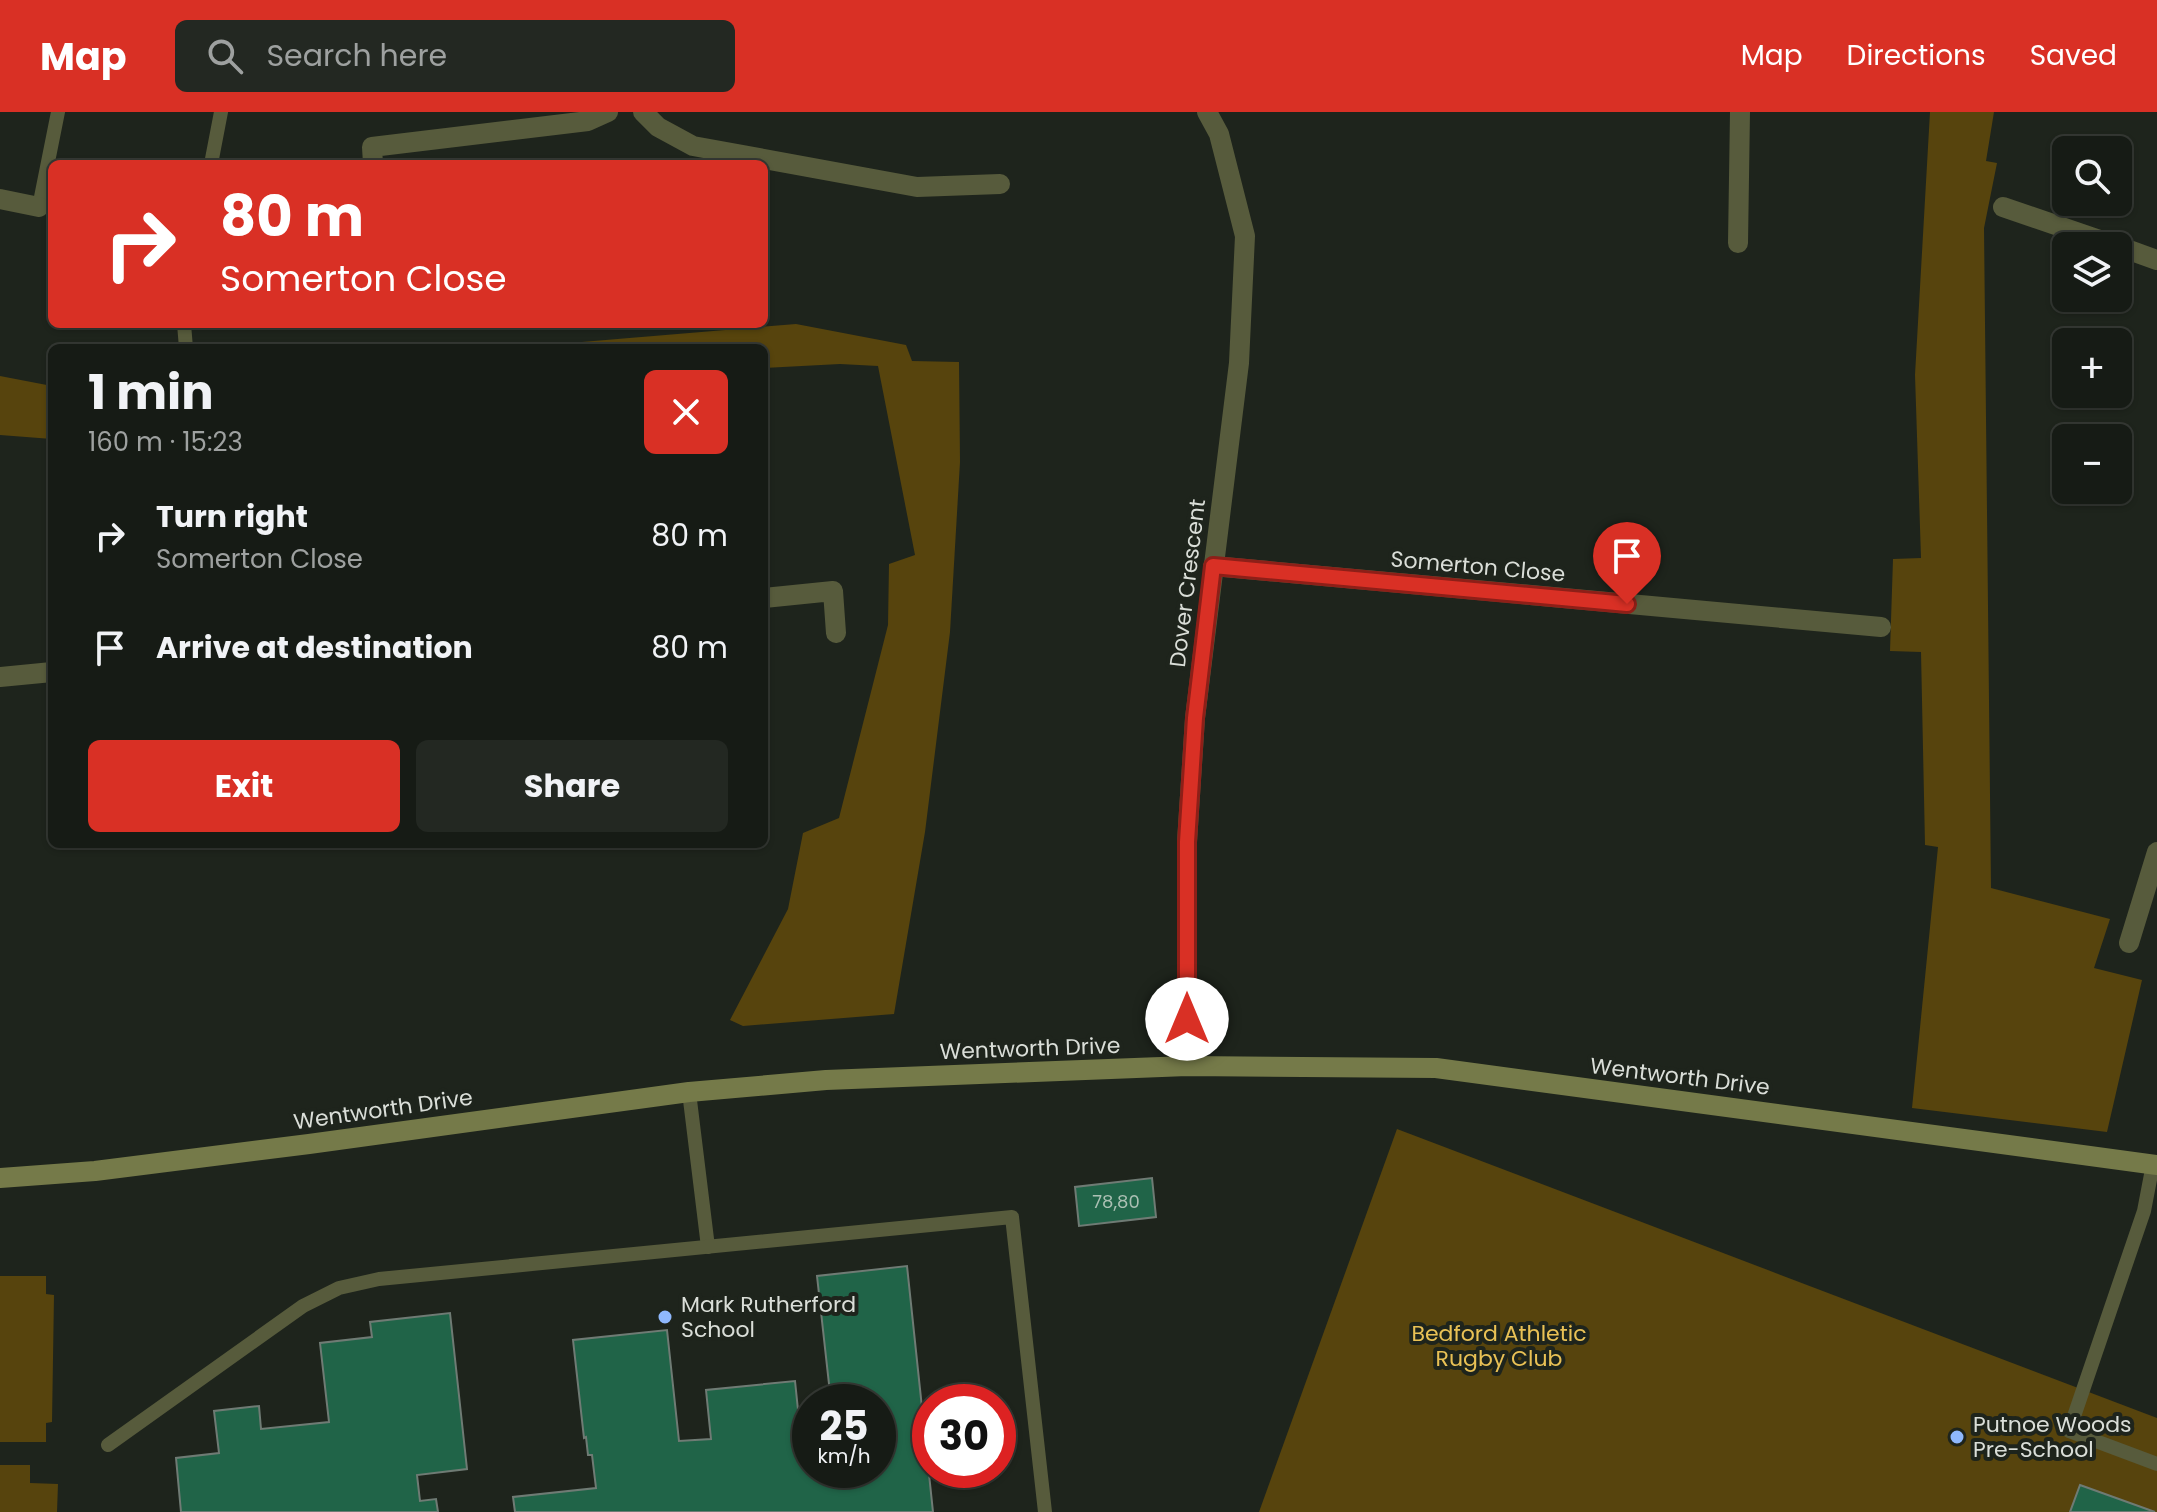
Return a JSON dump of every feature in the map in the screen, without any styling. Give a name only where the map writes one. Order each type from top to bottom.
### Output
[{"type":"street","points":[[373,160],[372,147],[588,121],[608,112]]},
{"type":"street","points":[[643,112],[658,127],[693,146],[917,187],[1000,184]]},
{"type":"street","name":"Dover Crescent","points":[[1187,1066],[1187,842],[1195,718],[1239,363],[1245,236],[1219,134],[1207,112]]},
{"type":"street","points":[[1738,243],[1740,112]]},
{"type":"street","points":[[0,199],[39,207]]},
{"type":"street","points":[[2003,207],[2077,232]]},
{"type":"street","points":[[2132,251],[2157,260]]},
{"type":"street","name":"Somerton Close","points":[[1213,566],[1881,627]]},
{"type":"street","points":[[768,598],[833,591],[836,633]]},
{"type":"street","points":[[0,677],[48,672]]},
{"type":"street","points":[[2129,943],[2157,852]]},
{"type":"street","name":"Wentworth Drive","points":[[0,1178],[95,1171],[689,1092],[826,1080],[1187,1066],[1436,1068],[2155,1164]]},
{"type":"lane","points":[[48,160],[58,112]]},
{"type":"lane","points":[[212,160],[221,112]]},
{"type":"lane","points":[[39,207],[48,162]]},
{"type":"lane","points":[[689,1092],[708,1247]]},
{"type":"lane","points":[[2155,1164],[2144,1211],[2069,1431],[2157,1464]]},
{"type":"lane","points":[[108,1445],[303,1306],[339,1288],[379,1279],[1012,1217],[1045,1512]]},
{"type":"green space","points":[[1930,112],[1994,112],[1986,161],[1997,163],[1984,228],[1991,888],[2110,919],[2094,968],[2142,980],[2107,1132],[1912,1108],[1938,847],[1925,845],[1921,652],[1890,651],[1893,559],[1921,558],[1915,375]]},
{"type":"green space","points":[[796,324],[906,345],[912,361],[959,362],[960,462],[950,632],[925,832],[894,1014],[743,1026],[730,1020],[788,909],[803,833],[839,818],[888,625],[889,564],[915,555],[878,366],[840,364],[768,368],[768,344],[558,344]]},
{"type":"green space","points":[[0,376],[48,385],[48,439],[0,435]]},
{"type":"green space","name":"Bedford Athletic Rugby Club","points":[[1397,1129],[2157,1418],[2157,1512],[1259,1512]]},
{"type":"green space","points":[[0,1276],[46,1276],[46,1294],[54,1295],[52,1422],[46,1423],[46,1442],[0,1442]]},
{"type":"green space","points":[[0,1465],[30,1465],[30,1483],[58,1484],[57,1512],[0,1512]]},
{"type":"building","points":[[1152,1178],[1156,1217],[1079,1226],[1075,1187]]},
{"type":"building","points":[[907,1266],[919,1384],[912,1384],[912,1488],[930,1488],[933,1512],[515,1512],[513,1497],[596,1488],[592,1455],[588,1455],[584,1438],[573,1340],[667,1330],[679,1441],[711,1439],[706,1390],[795,1381],[792,1384],[792,1488],[896,1488],[896,1384],[829,1384],[817,1276]]},
{"type":"building","points":[[450,1313],[467,1469],[417,1475],[420,1501],[436,1499],[438,1512],[181,1512],[176,1458],[219,1453],[214,1411],[259,1406],[261,1429],[329,1422],[320,1343],[372,1337],[370,1322]]},
{"type":"building","points":[[2080,1485],[2155,1512],[2070,1512]]},
{"type":"place","name":"Mark Rutherford School","points":[[665,1317]]},
{"type":"place","name":"Putnoe Woods Pre-School","points":[[1957,1437]]},
{"type":"route","points":[[1187,1019],[1187,842],[1195,718],[1213,566],[1627,604]]}]
